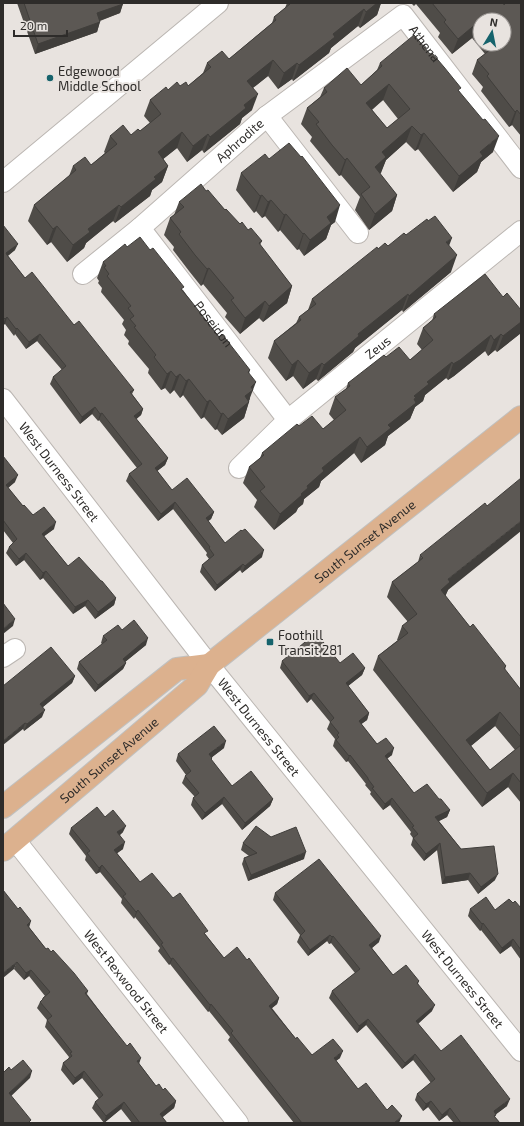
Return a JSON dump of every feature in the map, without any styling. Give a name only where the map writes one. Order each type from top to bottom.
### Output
[{"type":"main road","name":"South Sunset Avenue","points":[[9,845],[197,686],[209,665],[521,417]]},
{"type":"main road","points":[[3,807],[177,669],[209,665]]},
{"type":"street","points":[[3,182],[218,3]]},
{"type":"street","name":"Aphrodite","points":[[83,274],[140,228],[267,116],[403,15]]},
{"type":"street","name":"Athena","points":[[403,15],[521,168]]},
{"type":"street","points":[[267,116],[358,233]]},
{"type":"street","name":"Poseidon","points":[[140,228],[288,420]]},
{"type":"street","name":"Zeus","points":[[239,468],[288,420],[517,242]]},
{"type":"street","name":"West Durness Street","points":[[3,399],[209,665],[521,1051]]},
{"type":"street","name":"West Rexwood Street","points":[[9,845],[238,1123]]},
{"type":"building","points":[[24,3],[123,4],[97,13],[100,22],[38,44]]},
{"type":"building","points":[[289,3],[377,3],[366,12],[364,9],[333,34],[335,37],[299,65],[297,63],[284,73],[273,60],[247,81],[258,94],[244,105],[246,108],[210,137],[208,134],[193,146],[182,132],[158,152],[168,166],[154,177],[156,179],[121,207],[119,205],[88,229],[90,232],[73,245],[57,226],[53,229],[34,205],[76,170],[73,166],[85,157],[91,165],[117,144],[110,136],[123,125],[131,135],[138,129],[140,131],[161,114],[150,100],[166,87],[168,90],[177,82],[180,86],[186,82],[188,86],[211,67],[207,63],[222,51],[229,59],[276,20],[274,17],[290,4]]},
{"type":"building","points":[[432,3],[503,3],[504,5],[506,3],[521,3],[521,115],[517,110],[515,112],[487,76],[489,74],[477,60],[487,52],[512,52],[512,12],[472,12],[472,27],[458,39],[444,22],[446,20]]},
{"type":"building","points":[[414,35],[430,54],[432,53],[444,67],[461,88],[458,90],[483,120],[485,119],[499,136],[480,152],[483,156],[459,176],[424,133],[421,135],[412,126],[382,152],[386,157],[375,167],[397,195],[375,214],[361,194],[370,187],[347,158],[345,160],[332,145],[316,124],[319,122],[307,108],[327,92],[324,88],[347,68],[361,85],[382,66],[380,63]],"holes":[[[389,84],[410,109],[387,128],[366,103]]]},
{"type":"building","points":[[289,143],[301,157],[302,156],[340,205],[327,217],[331,223],[310,240],[271,200],[268,202],[262,195],[260,196],[241,173],[265,154],[269,159]]},
{"type":"building","points":[[201,184],[206,191],[208,190],[225,210],[226,209],[240,224],[242,222],[248,230],[251,228],[262,241],[259,243],[292,286],[269,306],[265,301],[245,318],[231,300],[234,298],[209,268],[207,269],[195,255],[179,234],[181,232],[170,218],[184,207],[179,202]]},
{"type":"building","points":[[435,216],[452,238],[446,242],[457,255],[409,296],[408,294],[358,334],[359,336],[324,365],[322,363],[309,373],[298,360],[292,365],[274,341],[301,320],[299,317],[316,304],[312,299],[377,247],[378,249],[385,243],[388,246],[404,233],[406,235],[427,219],[428,221]]},
{"type":"building","points":[[3,225],[18,244],[6,253],[25,278],[32,272],[74,325],[79,321],[134,390],[130,392],[143,409],[134,416],[168,458],[155,468],[172,490],[187,478],[214,512],[206,518],[225,543],[241,530],[242,531],[245,529],[264,550],[245,566],[243,564],[217,585],[202,565],[214,555],[209,548],[210,547],[175,502],[161,514],[129,474],[142,464],[102,413],[100,414],[95,407],[82,417],[53,377],[66,366],[40,334],[29,342],[7,317],[5,319],[3,317]]},
{"type":"building","points":[[140,237],[150,250],[153,248],[184,287],[181,289],[219,337],[222,334],[250,370],[248,372],[256,382],[251,387],[253,390],[245,396],[249,402],[228,419],[223,413],[221,414],[210,400],[207,402],[189,379],[186,381],[180,374],[176,377],[171,371],[167,374],[154,357],[156,355],[134,327],[136,326],[130,319],[134,316],[128,308],[131,306],[107,276],[109,274],[104,267],[106,266],[103,262],[125,244],[127,247]]},
{"type":"building","points":[[485,274],[503,297],[507,293],[521,310],[521,322],[503,336],[501,334],[494,340],[491,335],[460,360],[453,364],[452,362],[427,382],[429,384],[414,396],[416,398],[414,399],[416,403],[388,425],[391,428],[367,447],[360,437],[322,468],[324,471],[307,486],[308,488],[301,494],[302,495],[280,514],[260,491],[265,487],[249,467],[264,455],[262,453],[297,424],[299,426],[312,416],[323,429],[346,410],[335,397],[350,386],[348,383],[384,355],[386,357],[399,347],[410,360],[433,340],[423,328],[436,317],[434,314]]},
{"type":"building","points":[[3,456],[18,475],[6,485],[23,506],[24,505],[33,515],[44,507],[56,522],[42,534],[68,566],[79,557],[116,598],[98,612],[88,600],[75,607],[46,571],[43,573],[26,553],[19,559],[9,547],[17,539],[3,520]]},
{"type":"building","points":[[521,478],[521,521],[448,579],[450,582],[441,590],[470,627],[473,624],[506,666],[504,668],[521,690],[521,737],[500,712],[466,740],[490,770],[521,745],[521,783],[513,773],[487,793],[378,656],[408,633],[402,626],[417,614],[392,582],[423,558],[420,555],[485,503],[487,506]]},
{"type":"building","points":[[3,603],[15,619],[3,629]]},
{"type":"building","points":[[134,620],[148,638],[123,659],[126,663],[98,685],[79,662],[107,640],[103,636],[118,625],[122,630]]},
{"type":"building","points":[[316,633],[340,663],[353,653],[365,668],[346,683],[369,713],[359,721],[377,744],[386,738],[394,748],[385,756],[414,793],[427,784],[439,799],[441,799],[450,810],[435,817],[461,849],[494,846],[498,874],[481,887],[470,873],[445,877],[440,843],[426,854],[413,838],[418,834],[412,827],[414,826],[392,798],[385,804],[372,788],[374,787],[368,778],[336,740],[339,737],[337,735],[339,733],[330,722],[334,718],[314,693],[309,696],[282,661]]},
{"type":"building","points":[[51,647],[75,676],[40,704],[45,710],[27,724],[25,723],[3,741],[3,686]]},
{"type":"building","points":[[214,726],[226,741],[209,754],[212,758],[211,759],[232,786],[251,771],[273,799],[245,823],[224,797],[205,813],[193,798],[199,793],[185,776],[191,771],[178,754]]},
{"type":"building","points":[[97,807],[105,817],[113,810],[126,826],[117,832],[125,842],[114,850],[140,882],[152,873],[173,898],[180,893],[208,931],[204,933],[224,958],[237,947],[247,960],[249,958],[279,998],[269,1006],[296,1039],[297,1037],[312,1055],[333,1039],[343,1051],[334,1058],[358,1089],[366,1083],[387,1110],[392,1105],[402,1116],[394,1123],[302,1123],[231,1033],[233,1031],[211,1004],[210,1005],[173,958],[171,959],[161,944],[163,943],[138,910],[136,912],[123,896],[126,894],[102,865],[99,868],[87,853],[90,851],[71,828]]},
{"type":"building","points":[[256,826],[271,837],[296,827],[306,852],[251,875],[244,858],[257,853],[243,843]]},
{"type":"building","points":[[319,859],[381,936],[369,945],[393,975],[406,965],[419,981],[417,983],[435,1005],[416,1021],[441,1051],[461,1035],[510,1099],[494,1111],[496,1115],[494,1116],[500,1123],[461,1123],[450,1108],[442,1115],[431,1101],[426,1104],[417,1094],[435,1079],[415,1054],[405,1063],[368,1019],[359,1026],[332,991],[360,969],[333,936],[332,937],[330,935],[310,950],[300,936],[305,931],[275,893]]},
{"type":"building","points":[[3,890],[18,909],[20,907],[31,921],[27,925],[46,949],[48,948],[51,952],[53,950],[74,973],[88,991],[85,993],[127,1046],[130,1043],[141,1058],[137,1061],[156,1086],[159,1084],[163,1090],[165,1088],[176,1101],[160,1114],[167,1123],[140,1123],[124,1102],[106,1116],[95,1102],[103,1095],[84,1071],[75,1078],[63,1063],[72,1056],[70,1053],[72,1052],[47,1020],[52,1016],[40,1002],[50,992],[31,970],[26,973],[17,962],[3,973]]},
{"type":"building","points":[[486,897],[495,910],[509,899],[513,903],[515,901],[521,908],[521,950],[513,939],[502,948],[470,909]]},
{"type":"building","points":[[23,1060],[32,1071],[9,1093],[31,1120],[28,1123],[3,1123],[3,1073],[9,1067],[11,1070]]},
{"type":"place","name":"Edgewood Middle School","points":[[50,78]]},
{"type":"place","name":"Foothill Transit 281","points":[[270,642]]}]
